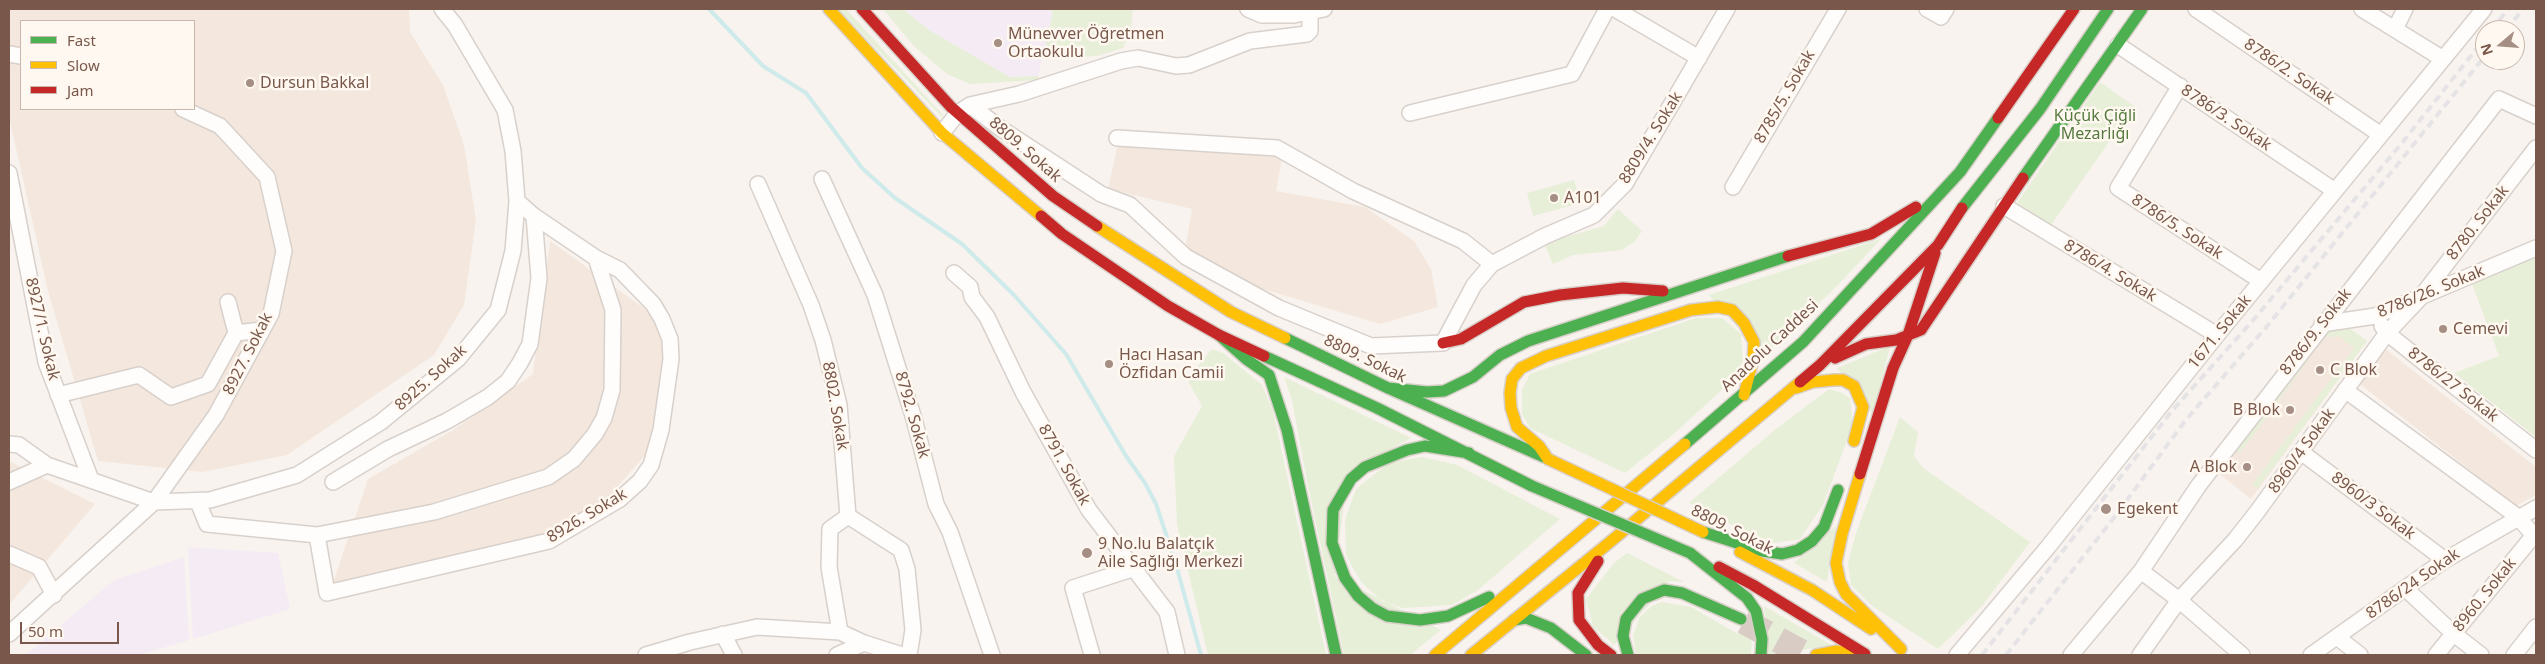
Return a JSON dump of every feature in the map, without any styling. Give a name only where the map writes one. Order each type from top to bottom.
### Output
[{"type":"main road","points":[[829,9],[942,133],[1062,234],[1168,306],[1219,335],[1468,453],[1532,486],[1690,552],[1753,584],[1867,655]]},
{"type":"main road","name":"8809. Sokak","points":[[862,9],[1053,196],[1129,248],[1231,312],[1388,388],[1548,459],[1704,532],[1812,590],[1906,652]]},
{"type":"main road","name":"Anadolu Caddesi","points":[[1435,655],[1744,395],[1803,342],[1960,172],[2074,9]]},
{"type":"main road","points":[[1906,652],[1846,594],[1840,582],[1836,563],[1842,534],[1893,368],[1908,335],[1938,245],[1956,215],[2040,109],[2108,9]]},
{"type":"main road","points":[[1820,365],[1866,344],[1896,340],[1921,330],[2004,206],[2142,9]]},
{"type":"main road","points":[[1388,388],[1427,392],[1444,391],[1473,377],[1500,355],[1528,341],[1776,259],[1871,234],[1910,212],[1960,172]]},
{"type":"main road","points":[[1480,653],[1514,620],[1610,542],[1820,365],[1938,245]]},
{"type":"main road","points":[[1443,343],[1461,339],[1524,302],[1560,295],[1623,288],[1679,292]]},
{"type":"main road","points":[[1548,459],[1539,446],[1517,426],[1511,408],[1510,393],[1512,379],[1521,368],[1546,356],[1692,310],[1718,307],[1732,310],[1744,323],[1754,342],[1753,360],[1744,395]]},
{"type":"main road","points":[[1219,335],[1246,359],[1269,375],[1287,430],[1336,655]]},
{"type":"main road","points":[[1793,389],[1813,382],[1834,380],[1844,380],[1854,386],[1863,406],[1851,450]]},
{"type":"main road","points":[[1468,453],[1425,446],[1407,450],[1365,467],[1351,479],[1333,510],[1331,523],[1332,543],[1337,560],[1345,578],[1358,596],[1372,608],[1387,616],[1399,618],[1420,620],[1448,616],[1517,585]]},
{"type":"main road","points":[[1704,532],[1762,551],[1782,554],[1798,550],[1812,541],[1824,527],[1843,476]]},
{"type":"main road","points":[[1610,542],[1578,593],[1579,620],[1598,645],[1611,655]]},
{"type":"main road","points":[[1690,552],[1724,582],[1747,598],[1756,611],[1762,639],[1761,655]]},
{"type":"main road","points":[[1628,655],[1623,636],[1626,619],[1642,599],[1664,590],[1682,593],[1741,619]]},
{"type":"main road","points":[[1514,620],[1526,618],[1551,628],[1586,655]]},
{"type":"main road","points":[[1816,655],[1837,651],[1856,655]]},
{"type":"street","name":"8925. Sokak","points":[[198,502],[297,475],[381,422],[458,359],[498,310],[513,252],[517,201],[513,151],[505,110],[455,25],[442,9]]},
{"type":"street","points":[[1248,9],[1262,14],[1294,15],[1317,11]]},
{"type":"street","points":[[1410,113],[1572,74],[1607,9]]},
{"type":"street","points":[[1615,9],[1699,58]]},
{"type":"street","name":"8809/4. Sokak","points":[[1492,264],[1545,236],[1594,215],[1625,184],[1727,9]]},
{"type":"street","name":"8785/5. Sokak","points":[[1733,187],[1838,9]]},
{"type":"street","points":[[1926,9],[1940,18],[1946,9]]},
{"type":"street","name":"8786/2. Sokak","points":[[2196,9],[2381,135]]},
{"type":"street","points":[[2362,9],[2443,59]]},
{"type":"street","points":[[2395,29],[2405,9]]},
{"type":"street","name":"1671. Sokak","points":[[1957,655],[2048,547],[2217,335],[2484,9]]},
{"type":"street","points":[[942,133],[964,109],[1019,94],[1129,59],[1138,58],[1176,66],[1189,65],[1250,41],[1307,34],[1317,11]]},
{"type":"street","name":"8786/3. Sokak","points":[[2118,45],[2335,191]]},
{"type":"street","name":"8786/5. Sokak","points":[[2180,86],[2118,188],[2261,281]]},
{"type":"street","name":"8786/9. Sokak","points":[[2070,655],[2140,571],[2199,485],[2499,98],[2536,116]]},
{"type":"street","points":[[964,109],[1000,128],[1100,194],[1130,205],[1186,257],[1279,308],[1371,346],[1443,343],[1474,284],[1492,264],[1463,241],[1353,191],[1277,148],[1117,138]]},
{"type":"street","name":"8927. Sokak","points":[[9,634],[154,502],[216,415],[271,314],[284,251],[267,177],[220,126],[185,110]]},
{"type":"street","name":"8780. Sokak","points":[[2420,298],[2536,148]]},
{"type":"street","name":"8792. Sokak","points":[[822,179],[875,295],[914,419],[936,504],[950,532],[992,655]]},
{"type":"street","name":"8927/1. Sokak","points":[[10,182],[46,362],[91,480]]},
{"type":"street","name":"8802. Sokak","points":[[758,184],[811,305],[823,340],[839,406],[848,516]]},
{"type":"street","name":"8926. Sokak","points":[[317,535],[327,593],[549,541],[620,499],[640,481],[651,465],[662,430],[671,359],[670,339],[653,304],[620,270],[596,258],[534,216],[517,201]]},
{"type":"street","name":"8786/4. Sokak","points":[[2004,206],[2217,335]]},
{"type":"street","points":[[333,482],[388,449],[447,421],[488,397],[508,381],[530,344],[539,278],[534,216]]},
{"type":"street","name":"8786/26. Sokak","points":[[2322,324],[2374,316],[2536,248]]},
{"type":"street","points":[[9,444],[19,445],[47,465],[154,502],[198,502],[206,524],[317,535],[434,512],[548,477],[574,459],[595,434],[604,418],[612,390],[613,310],[596,258]]},
{"type":"street","name":"8791. Sokak","points":[[954,273],[970,286],[972,297],[987,317],[1023,392],[1089,510],[1167,612],[1177,655]]},
{"type":"street","name":"8960/4 Sokak","points":[[2140,655],[2179,600],[2235,540],[2387,333],[2420,298]]},
{"type":"street","points":[[58,395],[139,375],[171,397],[208,384],[236,333],[228,302]]},
{"type":"street","name":"8786/27 Sokak","points":[[2374,316],[2387,333],[2536,450]]},
{"type":"street","points":[[236,333],[262,330]]},
{"type":"street","points":[[2345,390],[2518,517],[2535,536]]},
{"type":"street","name":"8960/3 Sokak","points":[[2300,452],[2445,560]]},
{"type":"street","points":[[9,482],[47,465]]},
{"type":"street","points":[[2518,517],[2536,508]]},
{"type":"street","points":[[840,632],[829,567],[830,529],[848,516],[901,550],[907,569],[913,630],[909,655]]},
{"type":"street","name":"8786/24 Sokak","points":[[2311,655],[2445,560],[2518,517]]},
{"type":"street","name":"8960. Sokak","points":[[2436,655],[2535,536]]},
{"type":"street","points":[[9,554],[39,567],[54,595]]},
{"type":"street","points":[[1092,655],[1073,588],[1135,568]]},
{"type":"street","points":[[2140,571],[2179,600],[2226,650],[2242,655]]},
{"type":"street","points":[[2406,589],[2454,634],[2481,655]]},
{"type":"street","points":[[646,655],[723,634],[757,627],[840,632],[864,644],[902,655]]},
{"type":"street","points":[[2514,655],[2536,627]]},
{"type":"street","points":[[723,634],[734,655]]},
{"type":"street","points":[[2337,637],[2358,655]]},
{"type":"street","points":[[837,655],[864,644]]},
{"type":"shaded area","points":[[9,9],[409,9],[410,32],[443,85],[464,145],[476,220],[464,305],[434,355],[287,455],[203,472],[98,461],[48,291],[9,117]]},
{"type":"shaded area","name":"Münevver Öğretmen Ortaokulu","points":[[903,9],[1048,9],[1053,12],[1038,76],[1010,77],[929,30]]},
{"type":"shaded area","points":[[1118,143],[1209,148],[1282,158],[1276,191],[1365,207],[1414,241],[1431,269],[1438,307],[1380,324],[1263,289],[1185,250],[1192,209],[1108,189]]},
{"type":"shaded area","points":[[550,241],[673,329],[660,438],[611,494],[541,536],[333,583],[368,479],[453,430],[533,374]]},
{"type":"shaded area","points":[[2321,332],[2367,341],[2251,499],[2217,472]]},
{"type":"shaded area","points":[[2383,347],[2536,467],[2536,495],[2516,506],[2357,382]]},
{"type":"shaded area","points":[[9,461],[95,504],[9,605]]},
{"type":"shaded area","points":[[188,547],[278,553],[290,609],[193,639]]},
{"type":"shaded area","points":[[184,557],[189,640],[140,655],[26,655],[114,580]]},
{"type":"green space","points":[[838,9],[846,9],[943,115],[943,118]]},
{"type":"green space","points":[[883,9],[903,9],[929,30],[1010,77],[1038,76],[1039,80],[970,84],[947,74],[914,46]]},
{"type":"green space","points":[[1048,9],[1133,9],[1131,28],[1123,48],[1097,56],[1063,58],[1044,51],[1053,12]]},
{"type":"green space","name":"Küçük Çiğli Mezarlığı","points":[[2100,82],[2134,106],[2051,225],[2017,203]]},
{"type":"green space","name":"A101","points":[[1574,180],[1581,203],[1533,216],[1527,193]]},
{"type":"green space","points":[[1618,209],[1642,231],[1635,241],[1622,250],[1573,255],[1553,264],[1544,243],[1604,226]]},
{"type":"green space","points":[[1881,239],[1836,287],[1763,356],[1709,295]]},
{"type":"green space","points":[[2536,257],[2536,437],[2454,373],[2499,356],[2471,281]]},
{"type":"green space","points":[[1696,318],[1722,318],[1741,334],[1743,362],[1726,386],[1676,432],[1625,473],[1530,428],[1522,414],[1522,390],[1530,374]]},
{"type":"green space","points":[[2345,325],[2367,341],[2258,488],[2252,485],[2354,348],[2339,336],[2325,337],[2309,358],[2304,354],[2321,332]]},
{"type":"green space","points":[[1890,346],[1873,415],[1837,368]]},
{"type":"green space","points":[[1212,349],[1223,353],[1262,385],[1273,411],[1326,655],[1208,655],[1177,524],[1174,456],[1202,406],[1187,379]]},
{"type":"green space","points":[[2301,359],[2307,362],[2273,408],[2267,403]]},
{"type":"green space","points":[[1284,377],[1411,438],[1348,472],[1335,576],[1441,630],[1410,655],[1344,655],[1292,400]]},
{"type":"green space","points":[[1829,389],[1850,398],[1853,424],[1823,505],[1800,539],[1769,544],[1689,503],[1776,429]]},
{"type":"green space","points":[[2264,408],[2270,413],[2240,453],[2234,449]]},
{"type":"green space","points":[[1900,417],[1918,432],[1914,456],[1923,468],[2030,542],[1982,606],[1938,649],[1871,605],[1851,585],[1848,563],[1856,533]]},
{"type":"green space","points":[[1422,457],[1457,465],[1560,519],[1478,590],[1452,605],[1403,608],[1382,601],[1361,582],[1346,555],[1345,520],[1356,489],[1389,463]]},
{"type":"green space","points":[[1836,526],[1827,582],[1794,563]]},
{"type":"green space","points":[[1627,553],[1684,582],[1669,581],[1614,645],[1593,626],[1586,599],[1614,563]]},
{"type":"green space","points":[[1662,602],[1691,607],[1738,634],[1742,625],[1752,630],[1751,655],[1636,655],[1633,635],[1640,617],[1652,606]]},
{"type":"green space","points":[[1764,606],[1833,646],[1806,649],[1791,655],[1768,655]]},
{"type":"waterway","points":[[709,9],[763,66],[806,93],[862,168],[895,198],[962,244],[1014,295],[1066,354],[1156,504],[1175,561],[1201,655]]},
{"type":"tunnel","points":[[1744,621],[1806,655]]},
{"type":"railway","points":[[2499,20],[2508,9]]},
{"type":"railway","points":[[2514,20],[2523,9]]},
{"type":"railway","points":[[1982,655],[2171,412],[2255,318],[2402,143],[2475,51]]},
{"type":"railway","points":[[2006,655],[2113,519],[2185,421],[2268,325],[2475,68]]},
{"type":"traffic: fast","points":[[1962,208],[2040,109],[2108,9]]},
{"type":"traffic: fast","points":[[2023,178],[2142,9]]},
{"type":"traffic: fast","points":[[1685,444],[1803,342],[1960,172],[1998,118]]},
{"type":"traffic: fast","points":[[1388,388],[1427,392],[1444,391],[1473,377],[1500,355],[1528,341],[1788,256]]},
{"type":"traffic: fast","points":[[1219,335],[1246,359],[1269,375],[1287,430],[1336,655]]},
{"type":"traffic: fast","points":[[1285,338],[1388,388],[1544,457]]},
{"type":"traffic: fast","points":[[1264,356],[1377,408],[1532,486]]},
{"type":"traffic: fast","points":[[1469,453],[1425,446],[1407,450],[1365,467],[1351,479],[1333,510],[1332,543],[1345,578],[1358,596],[1372,608],[1387,616],[1420,620],[1448,616],[1489,597]]},
{"type":"traffic: fast","points":[[1532,486],[1690,553]]},
{"type":"traffic: fast","points":[[1703,532],[1762,551],[1782,554],[1798,550],[1812,541],[1824,527],[1838,490]]},
{"type":"traffic: fast","points":[[1690,553],[1747,598],[1756,611],[1762,639],[1761,655]]},
{"type":"traffic: fast","points":[[1628,655],[1623,636],[1626,619],[1642,599],[1664,590],[1682,593],[1741,619]]},
{"type":"traffic: fast","points":[[1514,620],[1526,618],[1551,628],[1586,655]]},
{"type":"traffic: slow","points":[[829,9],[942,133],[1041,216]]},
{"type":"traffic: slow","points":[[1097,226],[1231,312],[1285,338]]},
{"type":"traffic: slow","points":[[1548,459],[1539,446],[1517,427],[1511,408],[1510,393],[1512,379],[1521,368],[1546,356],[1691,310],[1718,307],[1732,310],[1744,323],[1754,342],[1753,360],[1744,395]]},
{"type":"traffic: slow","points":[[1796,388],[1813,382],[1834,380],[1843,380],[1854,386],[1863,407],[1854,441]]},
{"type":"traffic: slow","points":[[1471,655],[1610,542],[1800,382]]},
{"type":"traffic: slow","points":[[1435,655],[1685,444]]},
{"type":"traffic: slow","points":[[1548,459],[1703,532]]},
{"type":"traffic: slow","points":[[1860,474],[1842,534],[1836,563],[1840,582],[1846,594],[1901,649]]},
{"type":"traffic: slow","points":[[1740,552],[1812,590],[1871,629]]},
{"type":"traffic: slow","points":[[1816,655],[1837,651],[1856,655]]},
{"type":"traffic: jam","points":[[862,9],[951,107],[1053,196],[1097,226]]},
{"type":"traffic: jam","points":[[1998,118],[2074,9]]},
{"type":"traffic: jam","points":[[1835,358],[1866,344],[1896,340],[1921,330],[2023,178]]},
{"type":"traffic: jam","points":[[1788,256],[1871,234],[1916,207]]},
{"type":"traffic: jam","points":[[1800,382],[1820,365],[1938,245],[1962,208]]},
{"type":"traffic: jam","points":[[1041,216],[1062,234],[1168,306],[1219,335],[1264,356]]},
{"type":"traffic: jam","points":[[1860,474],[1893,368],[1908,335],[1935,253]]},
{"type":"traffic: jam","points":[[1443,343],[1461,339],[1524,302],[1560,295],[1623,288],[1663,291]]},
{"type":"traffic: jam","points":[[1598,561],[1578,593],[1579,620],[1598,645],[1611,655]]},
{"type":"traffic: jam","points":[[1719,567],[1753,585],[1865,654]]},
{"type":"place","name":"Münevver Öğretmen Ortaokulu","points":[[998,43]]},
{"type":"place","name":"Dursun Bakkal","points":[[250,83]]},
{"type":"place","name":"A101","points":[[1554,198]]},
{"type":"place","name":"Cemevi","points":[[2443,329]]},
{"type":"place","name":"Hacı Hasan Özfidan Camii","points":[[1109,364]]},
{"type":"place","name":"C Blok","points":[[2320,370]]},
{"type":"place","name":"B Blok","points":[[2290,410]]},
{"type":"place","name":"A Blok","points":[[2247,467]]},
{"type":"place","name":"Egekent","points":[[2106,509]]},
{"type":"place","name":"9 No.lu Balatçık Aile Sağlığı Merkezi","points":[[1087,553]]}]
